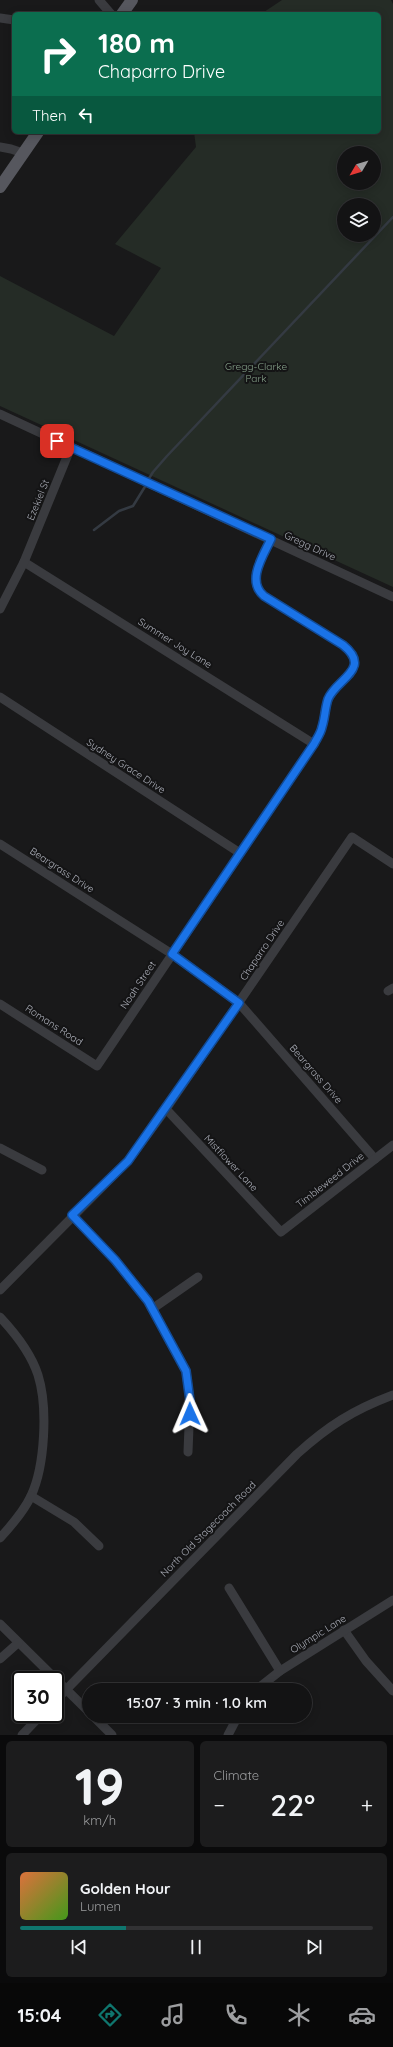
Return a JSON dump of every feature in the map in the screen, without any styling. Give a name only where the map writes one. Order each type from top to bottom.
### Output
[{"type":"main road","points":[[123,12],[132,0]]},
{"type":"main road","points":[[0,186],[37,134]]},
{"type":"street","points":[[99,0],[108,12]]},
{"type":"street","points":[[0,18],[12,20]]},
{"type":"street","points":[[0,147],[11,149],[23,154]]},
{"type":"street","name":"Gregg Drive","points":[[0,414],[393,597]]},
{"type":"street","name":"Ezekiel St","points":[[0,609],[24,562],[71,447]]},
{"type":"street","name":"Noah Street","points":[[97,1066],[314,744],[322,729],[328,699],[352,671],[355,663],[351,653],[343,645],[264,596],[257,588],[256,577],[271,539]]},
{"type":"street","name":"Summer Joy Lane","points":[[24,562],[314,744]]},
{"type":"street","name":"Sydney Grace Drive","points":[[0,697],[240,853]]},
{"type":"street","name":"Chaparro Drive","points":[[0,1290],[72,1215],[128,1161],[166,1110],[352,837],[393,864]]},
{"type":"street","name":"Beargrass Drive","points":[[0,844],[172,954],[239,1003],[376,1159]]},
{"type":"street","name":"Romans Road","points":[[0,1004],[97,1066]]},
{"type":"street","name":"Mistflower Lane","points":[[166,1110],[281,1232]]},
{"type":"street","name":"Timbleweed Drive","points":[[281,1232],[393,1145]]},
{"type":"street","points":[[0,1148],[42,1170]]},
{"type":"street","points":[[72,1215],[115,1260],[152,1309],[186,1371],[190,1401],[188,1452]]},
{"type":"street","points":[[152,1309],[198,1277]]},
{"type":"street","points":[[0,1317],[18,1336],[38,1375],[44,1415],[43,1458],[31,1496],[0,1538]]},
{"type":"street","name":"North Old Stagecoach Road","points":[[66,1690],[297,1454],[319,1434],[346,1416],[393,1395]]},
{"type":"street","points":[[31,1496],[74,1522],[99,1546]]},
{"type":"street","points":[[229,1588],[280,1671]]},
{"type":"street","name":"Olympic Lane","points":[[265,1683],[280,1671],[393,1600]]},
{"type":"street","points":[[0,1624],[82,1705]]},
{"type":"street","points":[[344,1630],[366,1661],[393,1691]]},
{"type":"street","points":[[0,1659],[18,1643]]},
{"type":"street","points":[[22,1735],[33,1723]]},
{"type":"street","points":[[100,1723],[112,1735]]},
{"type":"street","points":[[228,1735],[234,1723]]},
{"type":"green space","name":"Gregg-Clarke Park","points":[[282,0],[391,0],[393,4],[393,587],[0,406],[0,276],[114,336],[161,268],[115,244],[196,147],[194,134],[381,134],[381,12],[264,12]]},
{"type":"waterway","points":[[148,480],[167,456],[393,217]]},
{"type":"waterway","points":[[94,530],[119,511],[133,506],[146,485]]},
{"type":"route","points":[[57,441],[271,539],[256,577],[255,581],[257,588],[264,596],[343,645],[351,653],[355,663],[352,671],[328,699],[322,729],[314,744],[172,954],[239,1003],[166,1110],[128,1161],[72,1215],[115,1260],[148,1301],[186,1371],[190,1401],[190,1414]]}]
